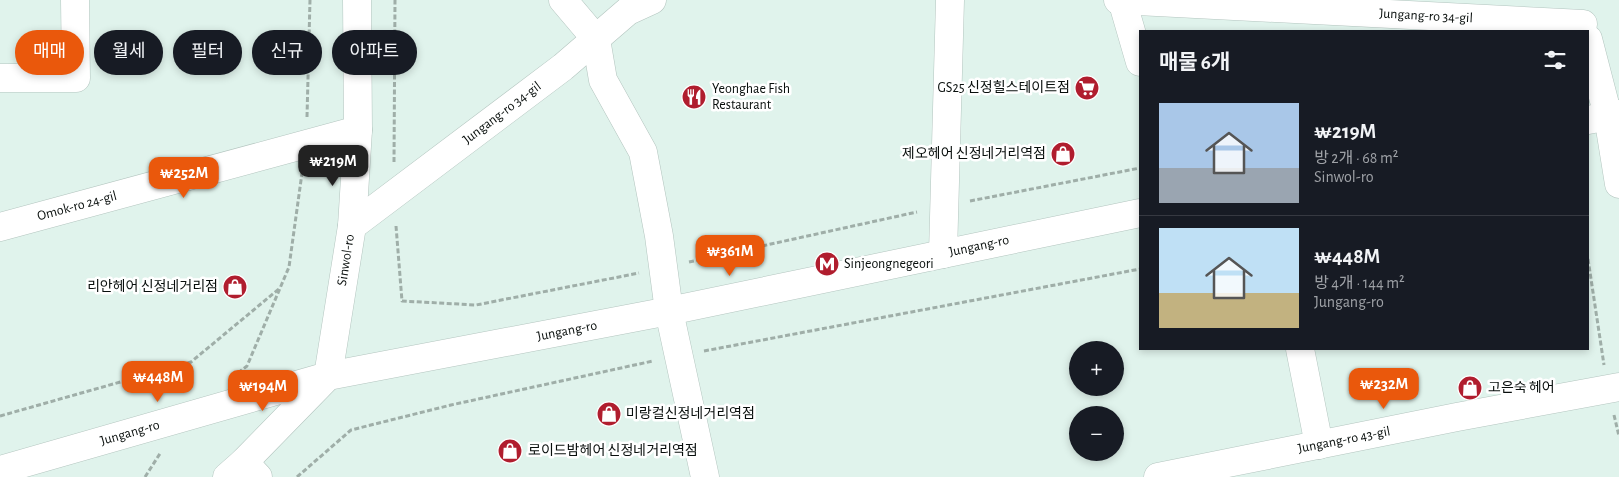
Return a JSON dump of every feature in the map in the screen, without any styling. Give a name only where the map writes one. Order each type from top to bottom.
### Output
[{"type":"street","points":[[0,78],[76,78],[75,0]]},
{"type":"street","name":"Sinwol-ro","points":[[328,376],[352,226],[358,130],[357,0]]},
{"type":"street","points":[[562,0],[596,39],[603,80],[643,152],[659,236],[669,311],[705,477]]},
{"type":"street","name":"Jungang-ro 34-gil","points":[[352,226],[563,67],[628,11],[652,0]]},
{"type":"street","points":[[943,254],[950,0]]},
{"type":"street","name":"Jungang-ro 34-gil","points":[[1118,0],[1333,5],[1583,24]]},
{"type":"street","points":[[1122,0],[1139,59]]},
{"type":"street","points":[[1589,49],[1619,184]]},
{"type":"street","name":"Omok-ro 24-gil","points":[[0,227],[358,130]]},
{"type":"street","name":"Jungang-ro","points":[[0,470],[328,376],[669,311],[1139,213]]},
{"type":"street","points":[[1300,350],[1319,445]]},
{"type":"street","points":[[243,472],[328,376]]},
{"type":"street","name":"Jungang-ro 43-gil","points":[[1158,477],[1614,388]]},
{"type":"path","points":[[233,377],[247,366],[289,267],[306,144],[310,0]]},
{"type":"path","points":[[1589,264],[1614,388],[1619,436]]},
{"type":"path","points":[[297,477],[351,430],[451,405],[679,356],[1139,268]]},
{"type":"path","points":[[0,416],[191,362],[280,287]]},
{"type":"path","points":[[145,477],[184,418]]},
{"type":"place","name":"GS25 신정힐스테이트점","points":[[1087,88]]},
{"type":"place","name":"Yeonghae Fish Restaurant","points":[[694,97]]},
{"type":"place","name":"제오헤어 신정네거리역점","points":[[1063,154]]},
{"type":"place","name":"Sinjeongnegeori","points":[[827,264]]},
{"type":"place","name":"리안헤어 신정네거리점","points":[[235,287]]},
{"type":"place","name":"고은숙 헤어","points":[[1470,388]]},
{"type":"place","name":"미랑컬신정네거리역점","points":[[609,414]]},
{"type":"place","name":"로이드밤헤어 신정네거리역점","points":[[510,451]]}]
